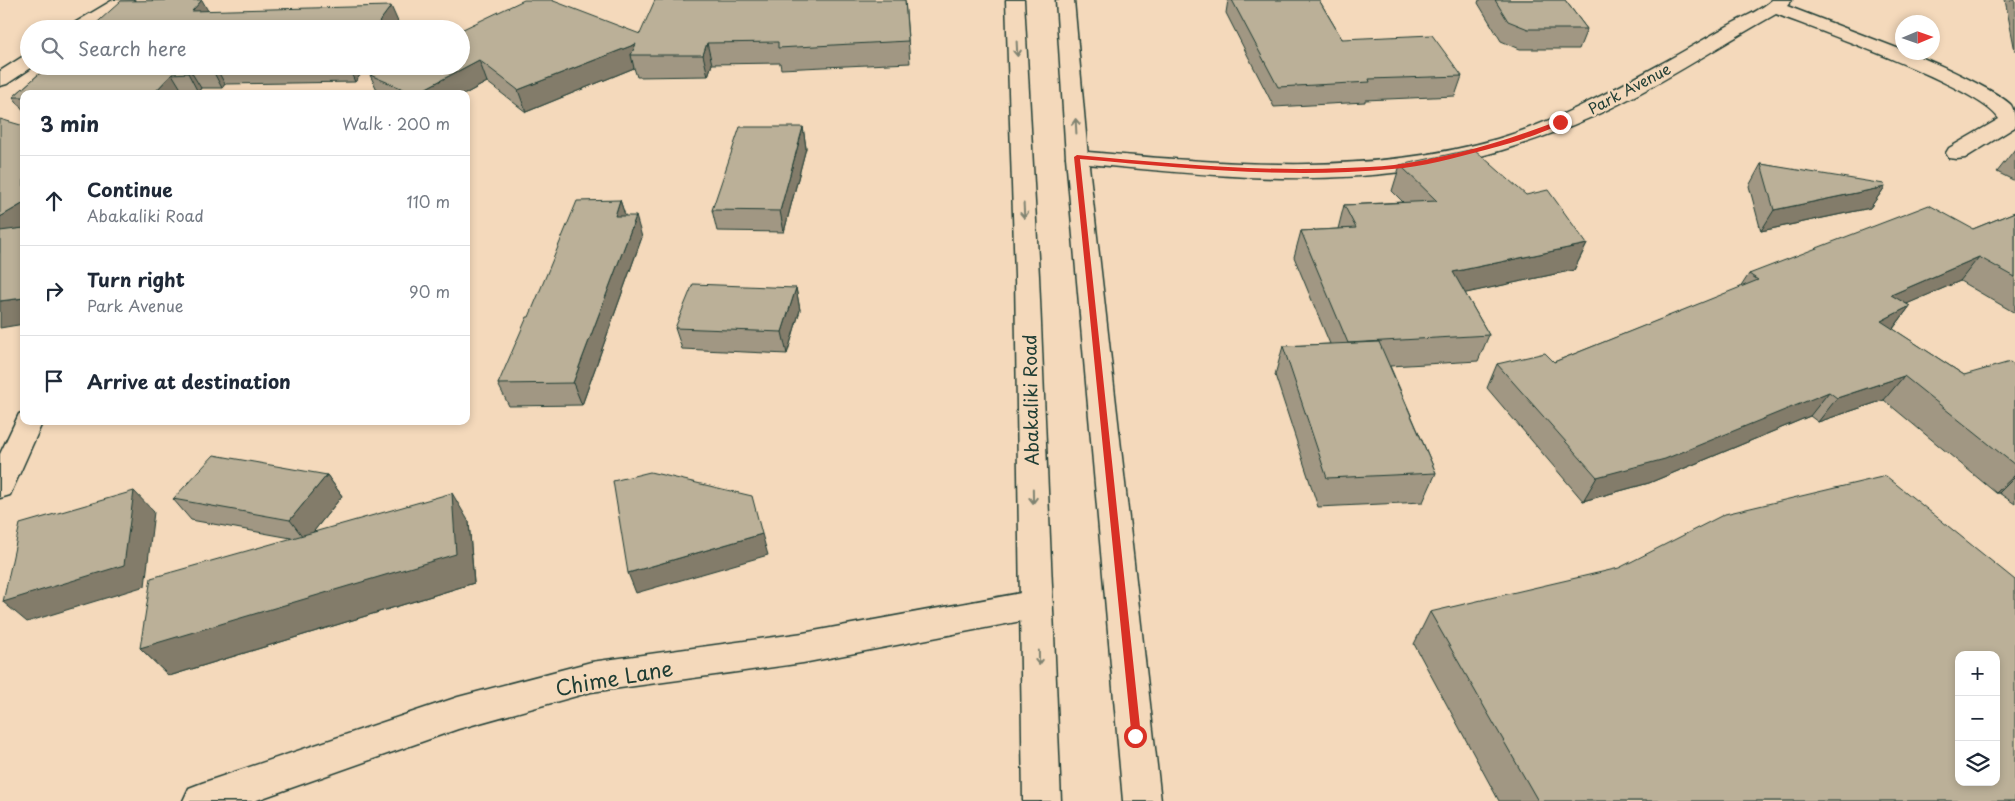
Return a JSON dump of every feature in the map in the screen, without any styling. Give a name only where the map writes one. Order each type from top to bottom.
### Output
[{"type":"street","points":[[93,20],[125,0]]},
{"type":"street","name":"Abakaliki Road","points":[[1015,0],[1027,276],[1042,801]]},
{"type":"street","points":[[1065,0],[1077,157],[1142,801]]},
{"type":"street","points":[[1779,3],[1910,60],[1970,88],[2002,107],[2010,121],[1956,152]]},
{"type":"street","name":"Park Avenue","points":[[1077,157],[1198,168],[1304,172],[1393,168],[1438,160],[1505,143],[1560,122],[1622,94],[1779,3]]},
{"type":"street","points":[[0,80],[20,66]]},
{"type":"street","points":[[0,487],[27,425]]},
{"type":"street","name":"Chime Lane","points":[[202,801],[458,713],[591,677],[803,648],[1037,604]]},
{"type":"building","points":[[202,0],[192,11],[391,6],[381,20],[100,20],[121,1]]},
{"type":"building","points":[[524,0],[551,0],[640,34],[655,0],[905,0],[908,41],[778,48],[778,42],[707,43],[703,55],[631,55],[636,44],[518,90],[479,60],[470,65],[470,26]]},
{"type":"building","points":[[1232,0],[1319,0],[1342,39],[1432,35],[1462,76],[1369,79],[1370,82],[1278,87]]},
{"type":"building","points":[[1495,0],[1565,0],[1587,29],[1528,29],[1508,21]]},
{"type":"building","points":[[38,75],[171,75],[157,90],[21,90]]},
{"type":"building","points":[[370,75],[451,75],[423,90],[406,90]]},
{"type":"building","points":[[20,91],[20,97],[13,97]]},
{"type":"building","points":[[0,119],[20,125],[20,205],[0,217]]},
{"type":"building","points":[[740,127],[803,127],[780,211],[712,210]]},
{"type":"building","points":[[1474,149],[1526,195],[1548,190],[1587,244],[1453,272],[1489,335],[1348,343],[1301,231],[1356,228],[1344,205],[1437,201],[1400,165]]},
{"type":"building","points":[[1761,164],[1884,184],[1885,187],[1774,210]]},
{"type":"building","points":[[620,200],[615,216],[636,216],[573,383],[498,384],[527,317],[529,317],[577,201]]},
{"type":"building","points":[[1929,205],[1973,229],[2015,212],[2015,277],[1979,257],[1891,295],[1910,306],[1881,321],[1964,375],[2010,362],[2015,366],[2015,465],[1904,376],[1837,398],[1829,392],[1665,459],[1597,477],[1497,364],[1545,353],[1554,362],[1758,280],[1749,274]]},
{"type":"building","points":[[20,228],[20,298],[0,301],[0,231]]},
{"type":"building","points":[[693,284],[796,288],[782,332],[675,328]]},
{"type":"building","points":[[1379,342],[1436,473],[1327,478],[1283,346]]},
{"type":"building","points":[[214,455],[327,475],[290,520],[173,499]]},
{"type":"building","points":[[650,472],[752,496],[762,534],[628,573],[613,481]]},
{"type":"building","points":[[1886,476],[2015,580],[2015,801],[1538,801],[1430,612],[1619,568],[1725,514]]},
{"type":"building","points":[[134,491],[124,565],[3,602],[20,524]]},
{"type":"building","points":[[452,493],[456,554],[140,648],[151,578]]},
{"type":"route","points":[[1135,736],[1077,157],[1198,168],[1304,172],[1393,168],[1438,160],[1505,143],[1560,122]]}]
